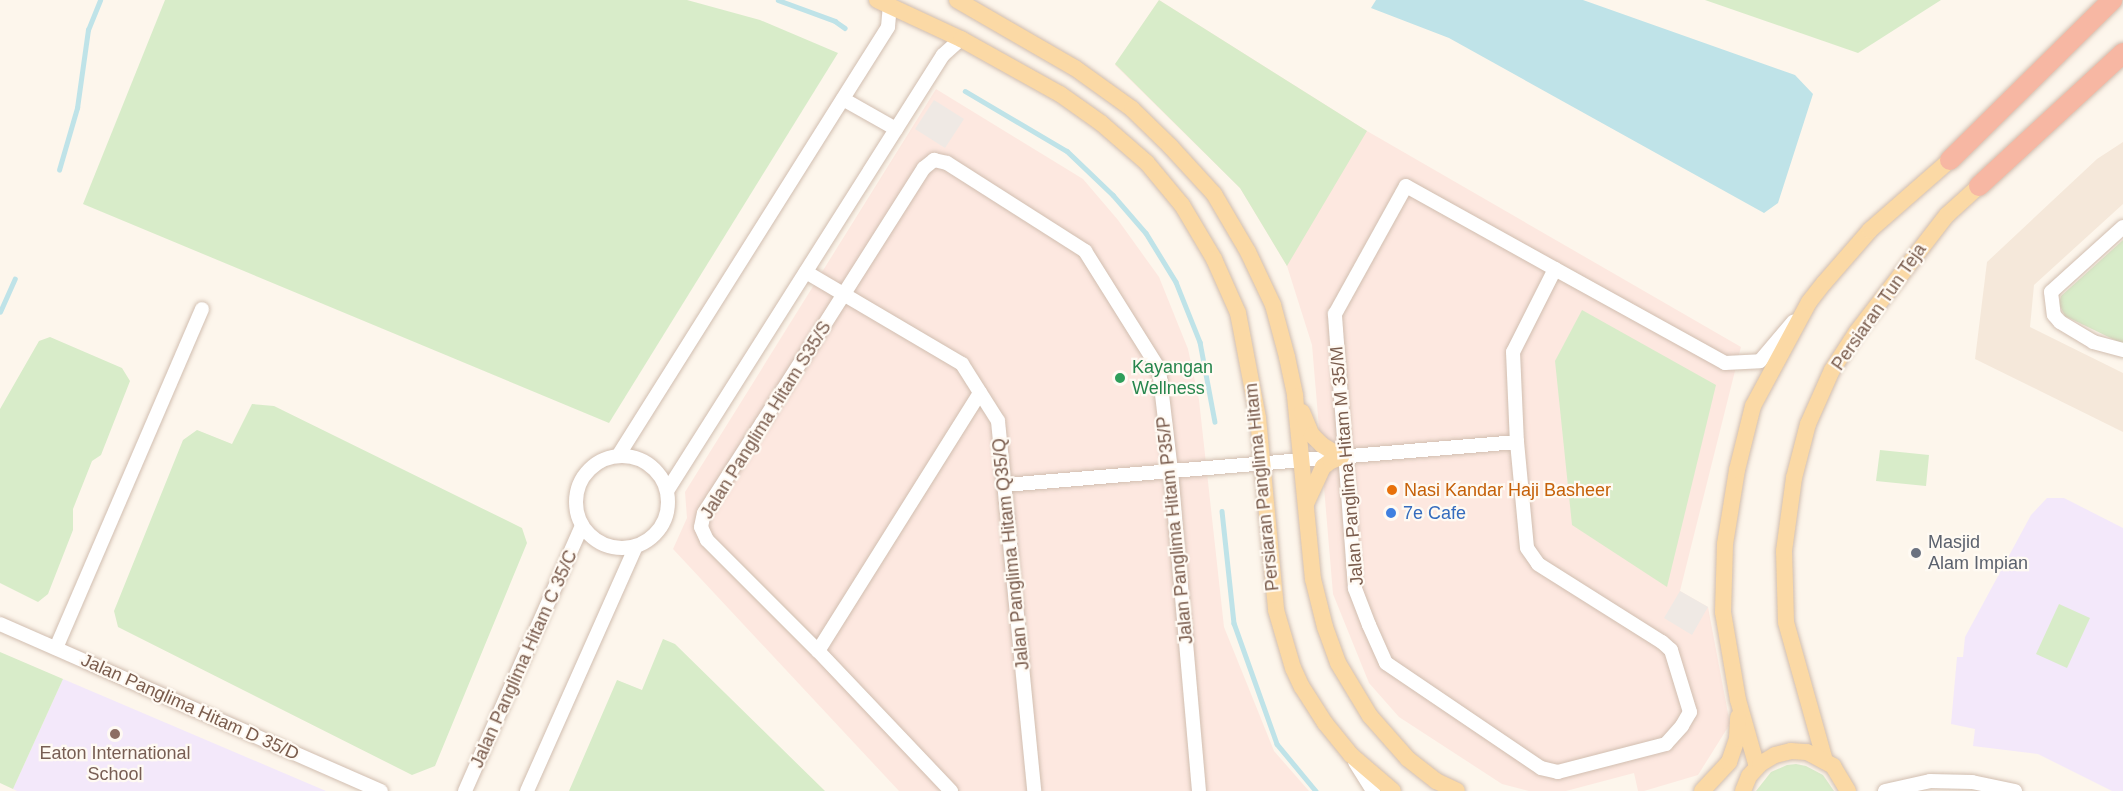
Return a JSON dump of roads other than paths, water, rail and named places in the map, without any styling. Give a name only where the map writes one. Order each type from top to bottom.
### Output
[{"type":"highway","points":[[1950,160],[2112,0]]},
{"type":"highway","points":[[1978,186],[2123,53]]},
{"type":"main road","points":[[957,0],[1075,68],[1132,109],[1214,194],[1248,252],[1273,305],[1295,396],[1305,507],[1318,602],[1338,663],[1354,693],[1370,716],[1408,759],[1436,781],[1457,791]]},
{"type":"main road","name":"Persiaran Panglima Hitam","points":[[883,3],[961,39],[1060,94],[1101,123],[1147,163],[1182,205],[1214,259],[1238,313],[1258,418],[1270,565],[1276,610],[1284,639],[1302,687],[1350,755],[1394,791]]},
{"type":"main road","points":[[1757,767],[1738,700],[1723,612],[1725,543],[1737,470],[1753,406],[1809,302],[1870,230],[1950,160]]},
{"type":"main road","name":"Persiaran Tun Teja","points":[[1825,761],[1786,622],[1784,551],[1797,467],[1808,424],[1832,370],[1856,333],[1947,215],[1978,186]]},
{"type":"main road","points":[[1295,396],[1312,435],[1322,445],[1343,456]]},
{"type":"main road","points":[[1305,507],[1323,467],[1330,460],[1343,456]]},
{"type":"main road","points":[[1702,791],[1729,762],[1737,739],[1738,700]]},
{"type":"main road","points":[[1740,789],[1757,767],[1775,755],[1791,751],[1807,753],[1825,761],[1841,776],[1848,791]]},
{"type":"street","points":[[618,456],[888,27],[883,3]]},
{"type":"street","points":[[667,491],[943,55],[961,39]]},
{"type":"street","points":[[843,99],[896,129]]},
{"type":"street","name":"Jalan Panglima Hitam S35/S","points":[[934,160],[924,168],[704,513],[701,527],[708,540],[818,651],[951,791]]},
{"type":"street","name":"Jalan Panglima Hitam P35/P","points":[[934,160],[947,163],[1085,251],[1159,369],[1171,471],[1199,791]]},
{"type":"street","name":"Jalan Panglima Hitam M 35/M","points":[[1517,442],[1527,548],[1534,560],[1671,650],[1690,712],[1682,726],[1666,744],[1558,772],[1541,768],[1386,663],[1355,588],[1343,456],[1335,314],[1406,186],[1555,269]]},
{"type":"street","points":[[2123,227],[2051,292],[2054,315],[2060,322],[2094,342],[2123,350]]},
{"type":"street","points":[[1005,485],[1517,442],[1512,352],[1555,269],[1725,363],[1760,361],[1809,302]]},
{"type":"street","name":"Jalan Panglima Hitam Q35/Q","points":[[806,272],[962,364],[998,421],[1034,791]]},
{"type":"street","points":[[56,648],[202,309]]},
{"type":"street","points":[[818,651],[980,393]]},
{"type":"street","points":[[618,456],[630,456],[647,462],[660,475],[667,491],[668,509],[661,526],[649,539],[636,546],[623,548],[605,545],[590,535],[582,526],[575,503],[582,477],[595,464],[618,456]]},
{"type":"street","name":"Jalan Panglima Hitam C 35/C","points":[[465,791],[582,526]]},
{"type":"street","points":[[527,791],[636,546]]},
{"type":"street","name":"Jalan Panglima Hitam D 35/D","points":[[0,624],[381,791]]},
{"type":"street","points":[[1350,755],[1372,791]]},
{"type":"street","points":[[1885,791],[1930,781],[1972,782],[2015,791]]},
{"type":"water","points":[[1376,0],[1583,0],[1795,75],[1813,94],[1778,203],[1764,213],[1449,38],[1371,8]]},
{"type":"waterway","points":[[59,170],[77,108],[88,30],[100,0]]},
{"type":"waterway","points":[[778,0],[835,21],[845,28]]},
{"type":"waterway","points":[[965,91],[1067,151],[1113,195],[1146,233],[1176,282],[1200,342],[1215,422]]},
{"type":"waterway","points":[[0,312],[15,279]]},
{"type":"waterway","points":[[1222,511],[1234,623],[1277,744],[1316,791]]},
{"type":"place","name":"Kayangan Wellness","points":[[1120,378]]},
{"type":"place","name":"Nasi Kandar Haji Basheer","points":[[1392,490]]},
{"type":"place","name":"7e Cafe","points":[[1391,513]]},
{"type":"place","name":"Masjid Alam Impian","points":[[1916,553]]},
{"type":"place","name":"Eaton International School","points":[[115,734]]}]
